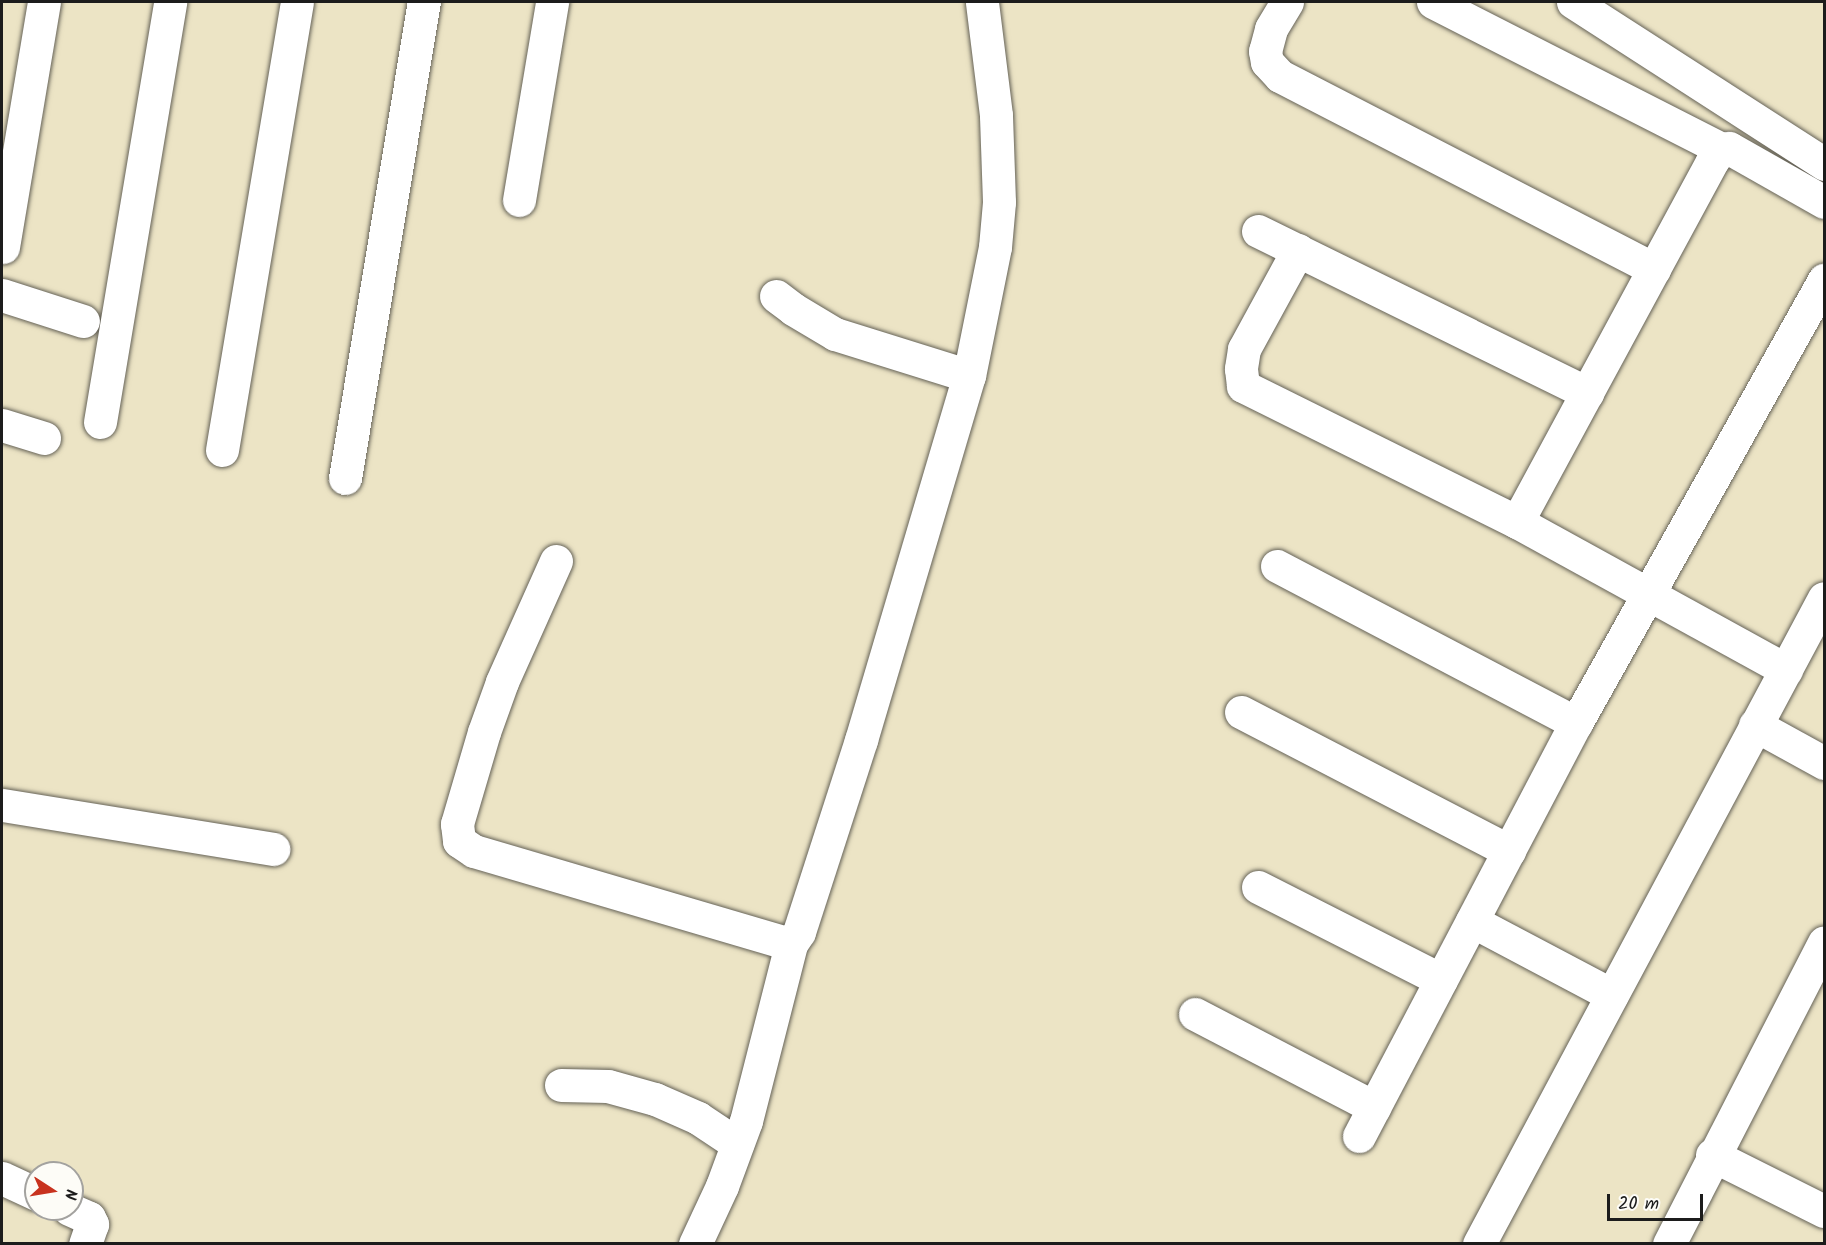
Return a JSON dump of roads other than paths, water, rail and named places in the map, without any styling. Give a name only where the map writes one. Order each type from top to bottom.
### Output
[{"type":"street","points":[[3,248],[44,2]]},
{"type":"street","points":[[100,422],[170,2]]},
{"type":"street","points":[[222,450],[297,2]]},
{"type":"street","points":[[345,478],[424,2]]},
{"type":"street","points":[[519,200],[552,2]]},
{"type":"street","points":[[695,1244],[722,1186],[757,1084],[791,944],[800,932],[861,741],[969,376],[995,247],[999,202],[996,115],[982,2]]},
{"type":"street","points":[[1287,2],[1270,29],[1265,51],[1267,62],[1280,76],[1654,269]]},
{"type":"street","points":[[1433,2],[1721,149],[1729,148],[1824,202]]},
{"type":"street","points":[[1573,2],[1824,164]]},
{"type":"street","points":[[1517,522],[1721,149]]},
{"type":"street","points":[[1258,231],[1587,393]]},
{"type":"street","points":[[1298,250],[1244,349],[1241,369],[1243,386],[1517,522],[1786,670]]},
{"type":"street","points":[[1359,1136],[1576,723],[1824,280]]},
{"type":"street","points":[[2,296],[83,321]]},
{"type":"street","points":[[776,296],[835,334],[969,376]]},
{"type":"street","points":[[2,425],[44,438]]},
{"type":"street","points":[[556,561],[502,682],[484,732],[457,824],[459,841],[474,850],[791,944]]},
{"type":"street","points":[[1277,566],[1576,723]]},
{"type":"street","points":[[1479,1244],[1824,598]]},
{"type":"street","points":[[1241,712],[1509,851]]},
{"type":"street","points":[[1755,725],[1824,763]]},
{"type":"street","points":[[2,805],[273,849]]},
{"type":"street","points":[[1258,886],[1441,980]]},
{"type":"street","points":[[1472,921],[1612,995]]},
{"type":"street","points":[[1669,1244],[1712,1155],[1824,944]]},
{"type":"street","points":[[1195,1014],[1374,1107]]},
{"type":"street","points":[[561,1085],[608,1086],[655,1099],[698,1118],[736,1144]]},
{"type":"street","points":[[1712,1155],[1824,1211]]},
{"type":"street","points":[[2,1178],[24,1188]]},
{"type":"street","points":[[84,1216],[89,1218],[92,1224],[85,1244]]}]
